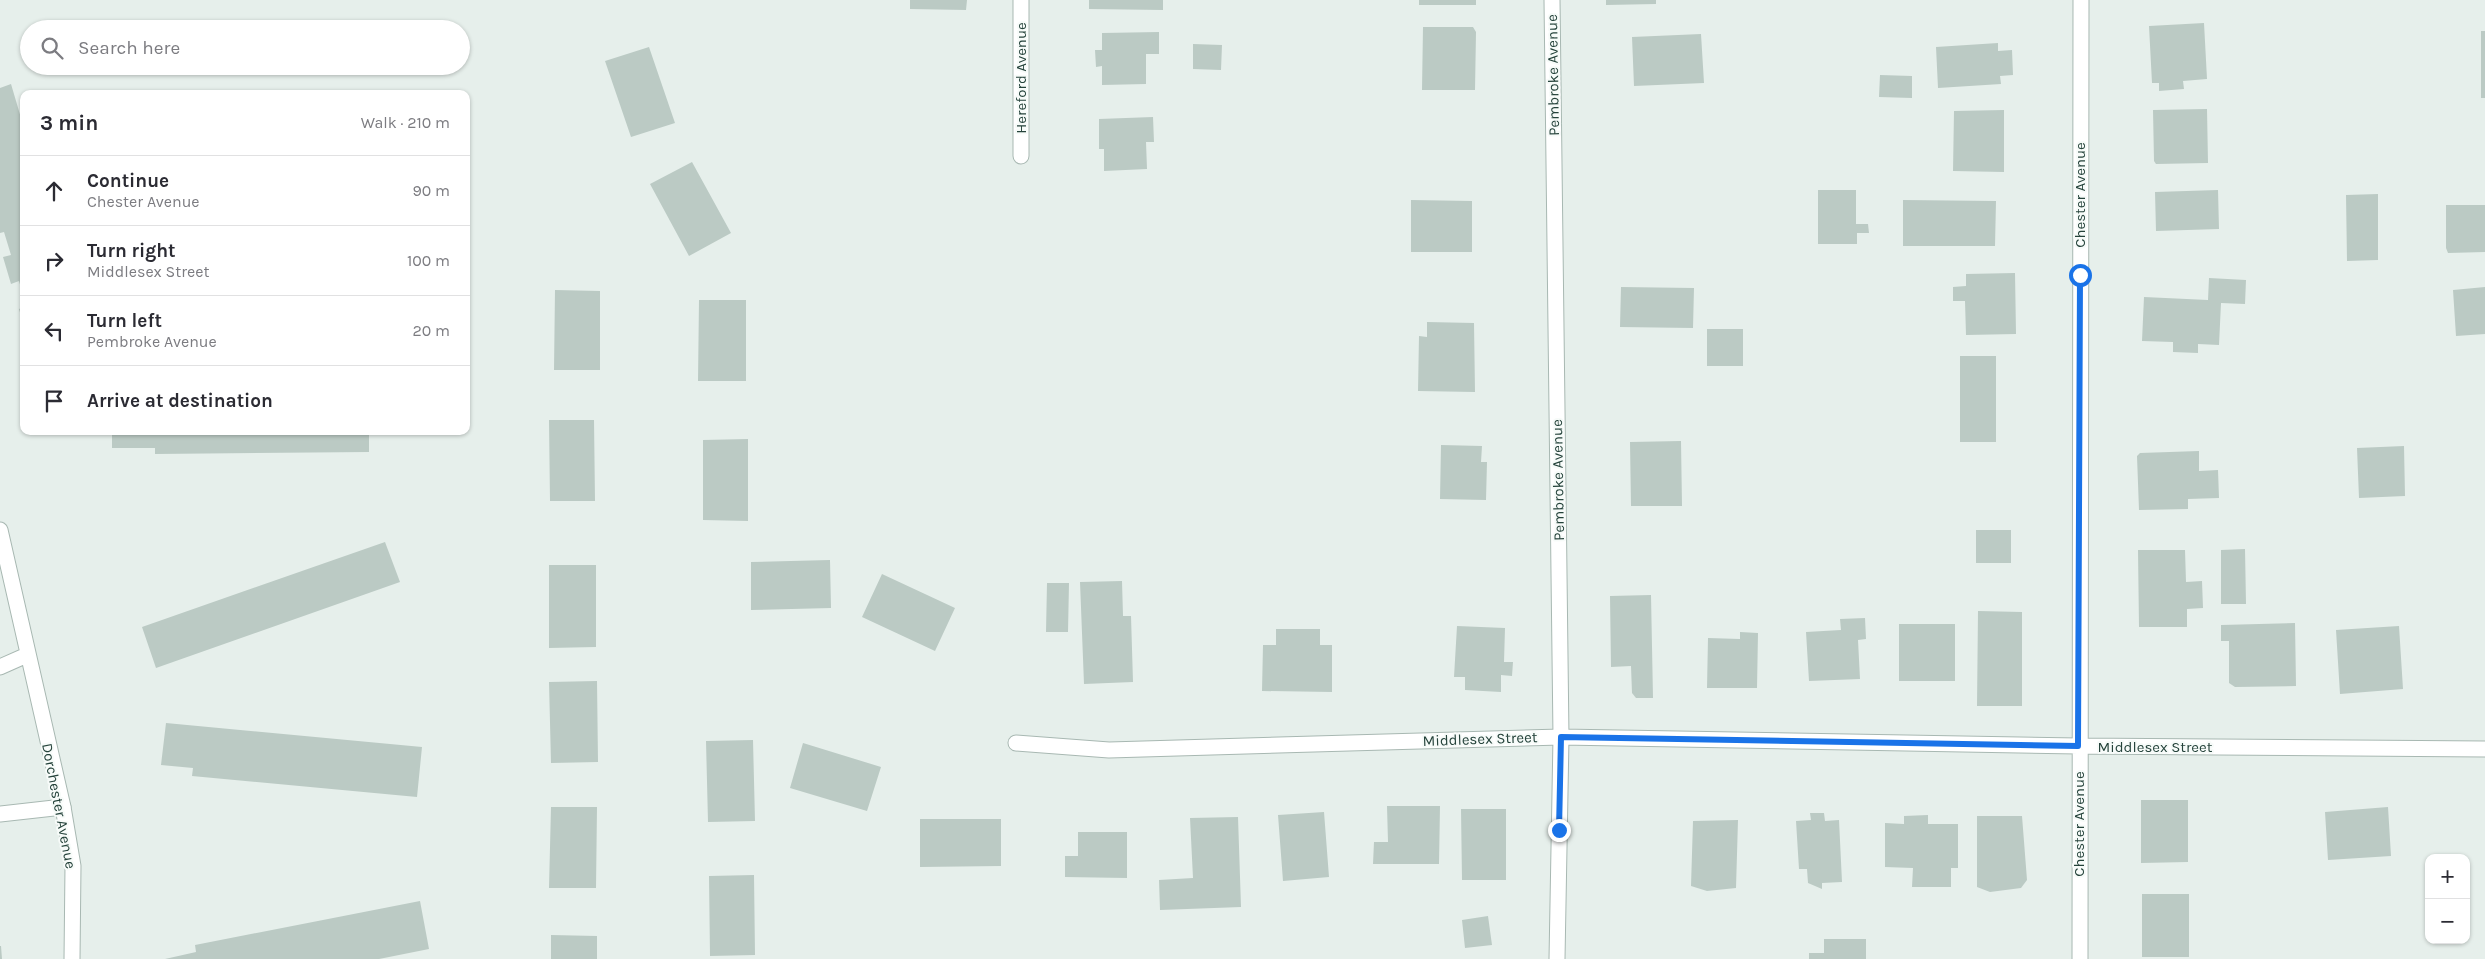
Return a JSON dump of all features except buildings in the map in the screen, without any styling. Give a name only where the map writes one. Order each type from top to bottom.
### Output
[{"type":"street","name":"Hereford Avenue","points":[[1021,0],[1021,156]]},
{"type":"street","name":"Pembroke Avenue","points":[[1552,0],[1561,737],[1558,959]]},
{"type":"street","name":"Chester Avenue","points":[[2080,959],[2078,746],[2081,0]]},
{"type":"street","name":"Dorchester Avenue","points":[[0,530],[63,807],[73,866],[72,959]]},
{"type":"street","points":[[0,667],[27,655]]},
{"type":"street","name":"Middlesex Street","points":[[1016,743],[1109,750],[1561,737],[2078,746],[2485,749]]},
{"type":"street","points":[[0,814],[63,807]]},
{"type":"route","points":[[1559,830],[1561,737],[2078,746],[2080,275]]}]
